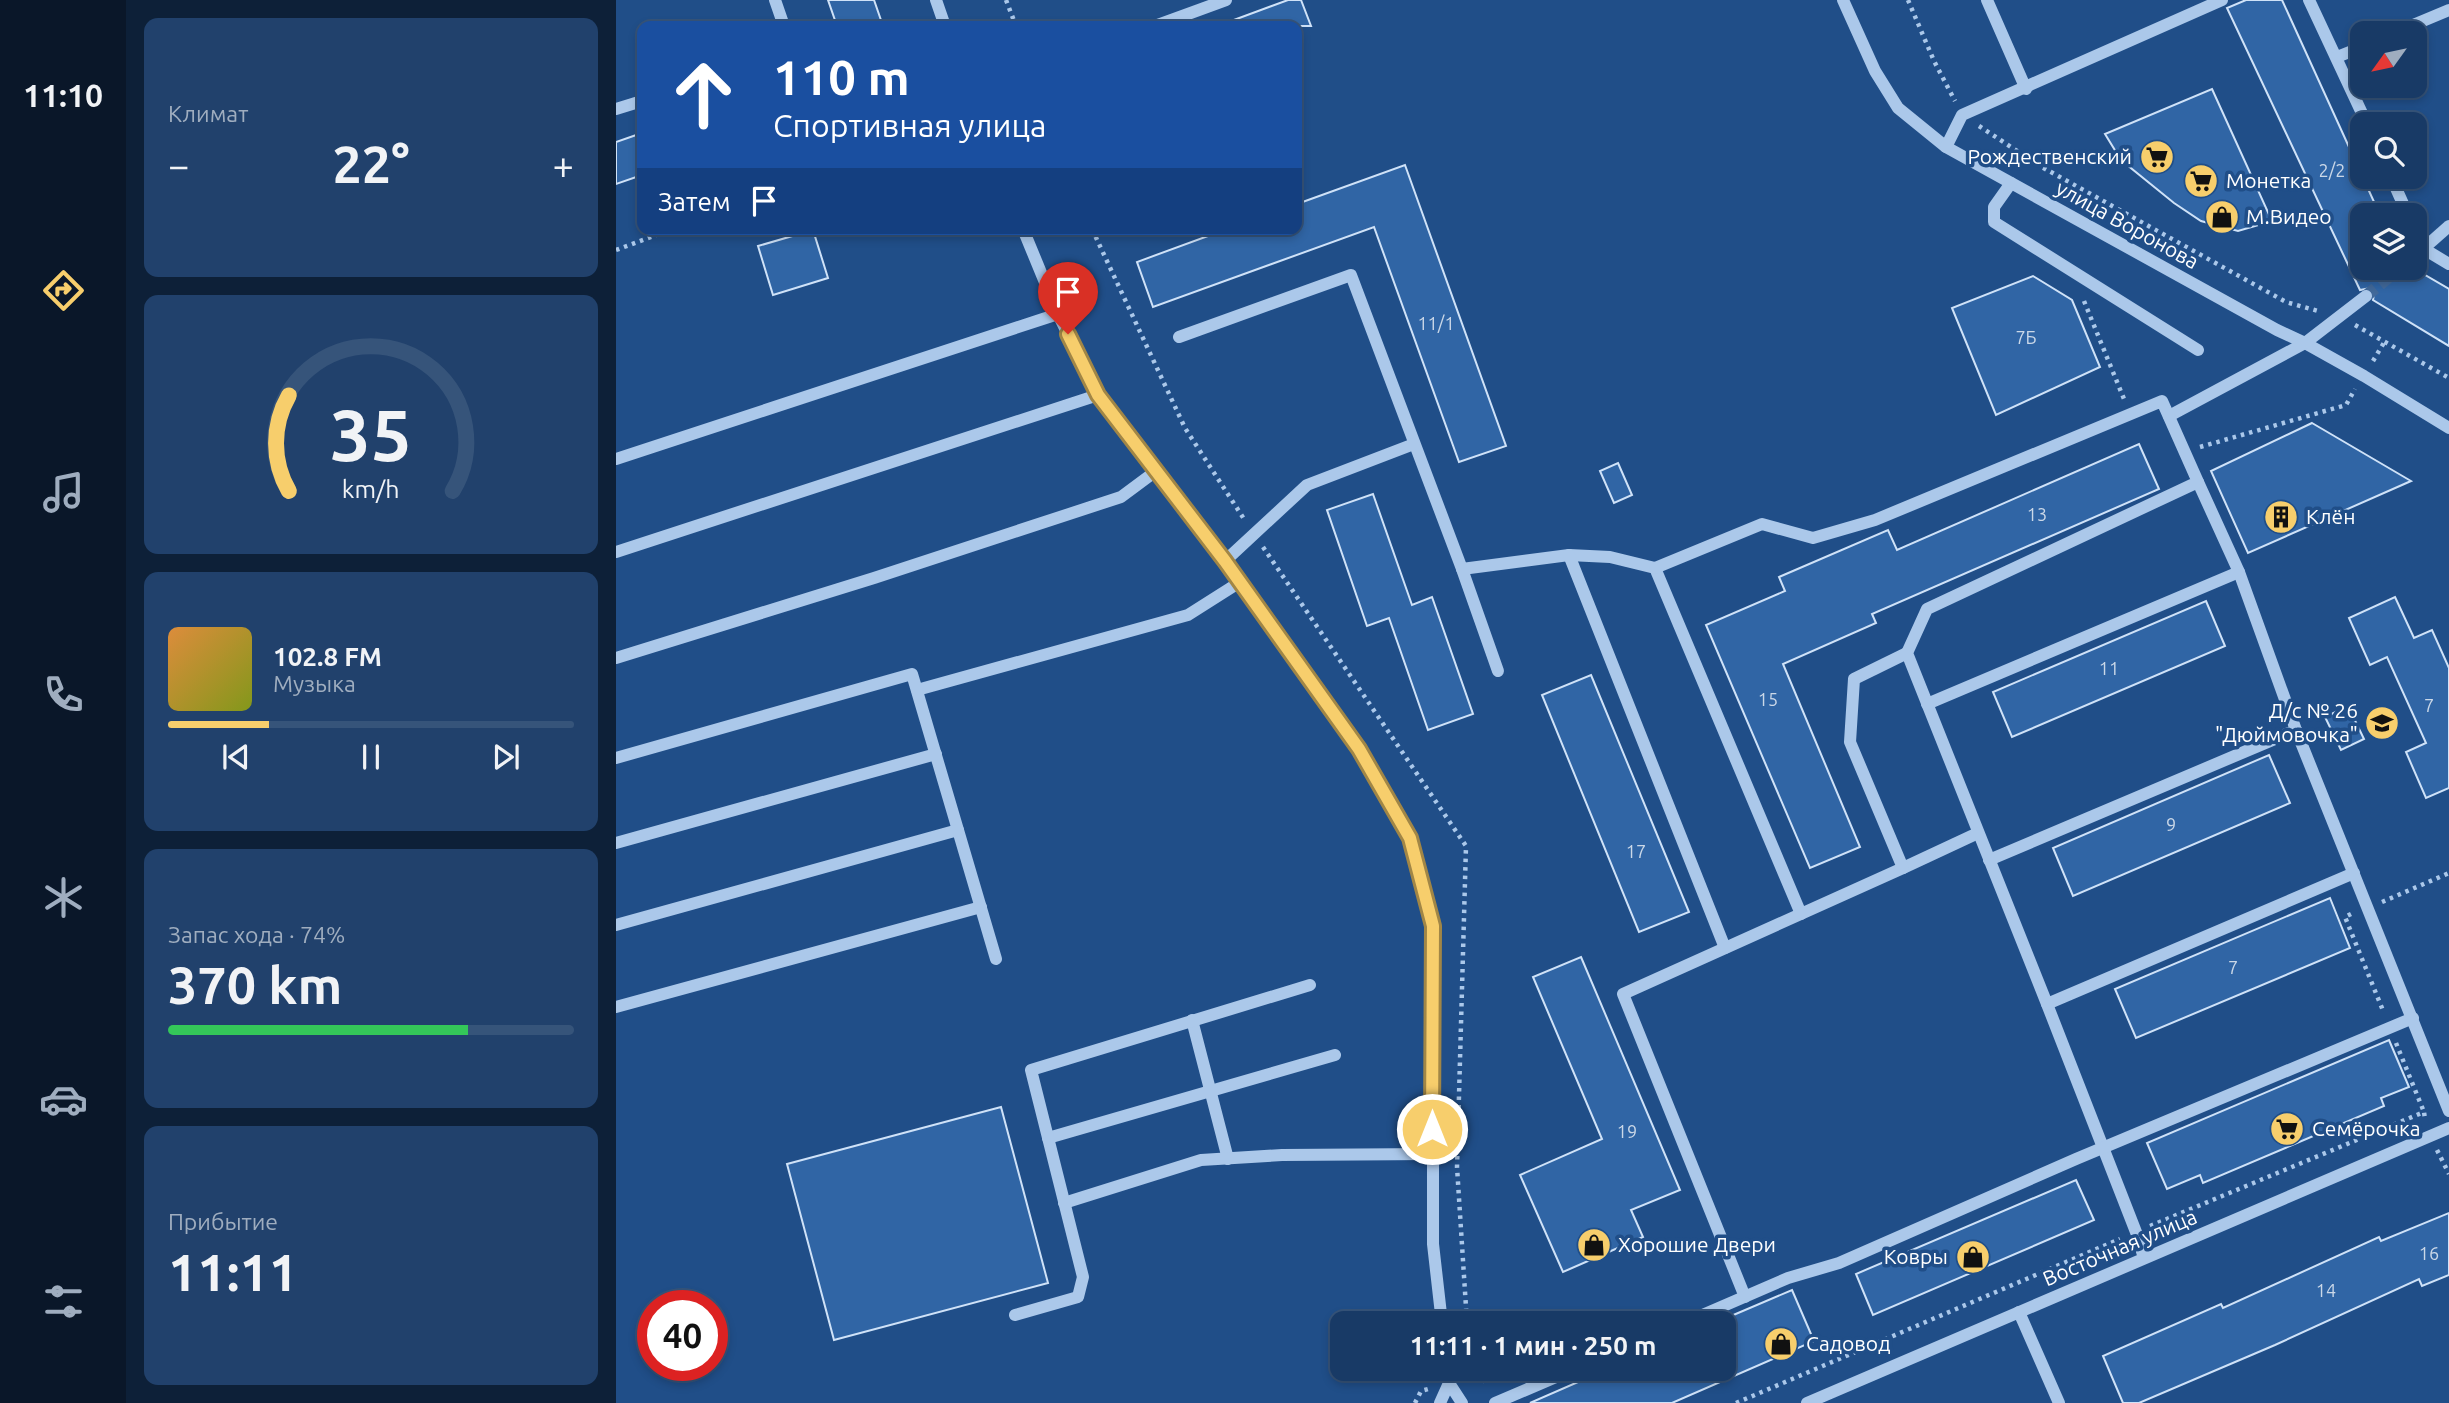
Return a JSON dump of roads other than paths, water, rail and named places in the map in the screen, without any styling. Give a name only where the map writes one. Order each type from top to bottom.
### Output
[{"type":"street","points":[[775,0],[781,21]]},
{"type":"street","points":[[936,0],[943,21]]},
{"type":"street","points":[[1168,21],[1226,0]]},
{"type":"street","name":"улица Воронова","points":[[1843,0],[1875,71],[1898,108],[1946,147],[2305,343],[2449,428]]},
{"type":"street","points":[[1987,0],[2026,89]]},
{"type":"street","points":[[1946,147],[1962,116],[2222,0]]},
{"type":"street","points":[[2309,0],[2362,112]]},
{"type":"street","points":[[2423,21],[2449,10]]},
{"type":"street","points":[[2337,57],[2350,52]]},
{"type":"street","points":[[616,109],[637,102]]},
{"type":"street","points":[[2011,183],[1994,206],[1994,222],[2198,350]]},
{"type":"street","points":[[2427,246],[2449,226]]},
{"type":"street","points":[[1026,235],[1059,314],[1098,395],[1225,561],[1359,749],[1410,838],[1433,926],[1433,1244],[1441,1311]]},
{"type":"street","points":[[2427,256],[2449,264]]},
{"type":"street","points":[[1179,337],[1351,275],[1498,671]]},
{"type":"street","points":[[2169,416],[2305,343],[2365,296]]},
{"type":"street","points":[[616,459],[1059,314]]},
{"type":"street","points":[[616,552],[1098,395]]},
{"type":"street","points":[[1462,569],[1569,555],[1610,557],[1655,568],[1762,524],[1813,538],[1875,520],[2162,401],[2239,572],[2296,730],[2449,1111]]},
{"type":"street","points":[[1225,561],[1307,485],[1414,444]]},
{"type":"street","points":[[616,658],[874,578],[1121,497],[1156,471]]},
{"type":"street","points":[[1903,868],[1850,743],[1854,679],[1906,653],[1927,609],[2198,482]]},
{"type":"street","points":[[1569,555],[1725,948]]},
{"type":"street","points":[[1655,568],[1801,914]]},
{"type":"street","points":[[1927,704],[2239,572]]},
{"type":"street","points":[[917,690],[1188,615],[1240,583]]},
{"type":"street","points":[[1906,653],[2047,1004],[2144,1258]]},
{"type":"street","points":[[616,758],[912,674],[996,958]]},
{"type":"street","points":[[1989,860],[2296,730]]},
{"type":"street","points":[[616,844],[936,754]]},
{"type":"street","points":[[616,925],[958,830]]},
{"type":"street","points":[[1745,1297],[1623,995],[1978,833]]},
{"type":"street","points":[[2047,1004],[2354,873]]},
{"type":"street","points":[[616,1007],[981,907]]},
{"type":"street","points":[[1015,1315],[1078,1297],[1083,1278],[1031,1070],[1310,985]]},
{"type":"street","points":[[1712,1311],[1788,1278],[1839,1263],[2103,1148],[2413,1018]]},
{"type":"street","points":[[1192,1020],[1228,1159]]},
{"type":"street","points":[[1048,1138],[1335,1055]]},
{"type":"street","name":"Восточная улица","points":[[1807,1403],[2449,1128]]},
{"type":"street","points":[[1064,1203],[1201,1160],[1282,1155],[1432,1154]]},
{"type":"street","points":[[2019,1312],[2059,1403]]},
{"type":"street","points":[[1495,1403],[1547,1381]]},
{"type":"street","points":[[1440,1403],[1449,1383]]},
{"type":"street","points":[[1449,1383],[1462,1403]]},
{"type":"tunnel","points":[[2366,296],[2385,280]]},
{"type":"place","name":"Рождественский","points":[[2157,157]]},
{"type":"place","name":"Монетка","points":[[2201,181]]},
{"type":"place","name":"М.Видео","points":[[2222,217]]},
{"type":"place","name":"Клён","points":[[2281,517]]},
{"type":"place","name":"Д/с № 26 \"Дюймовочка\"","points":[[2382,723]]},
{"type":"place","name":"Семёрочка","points":[[2287,1129]]},
{"type":"place","name":"Хорошие Двери","points":[[1594,1245]]},
{"type":"place","name":"Ковры","points":[[1973,1257]]},
{"type":"place","name":"Садовод","points":[[1781,1344]]}]
